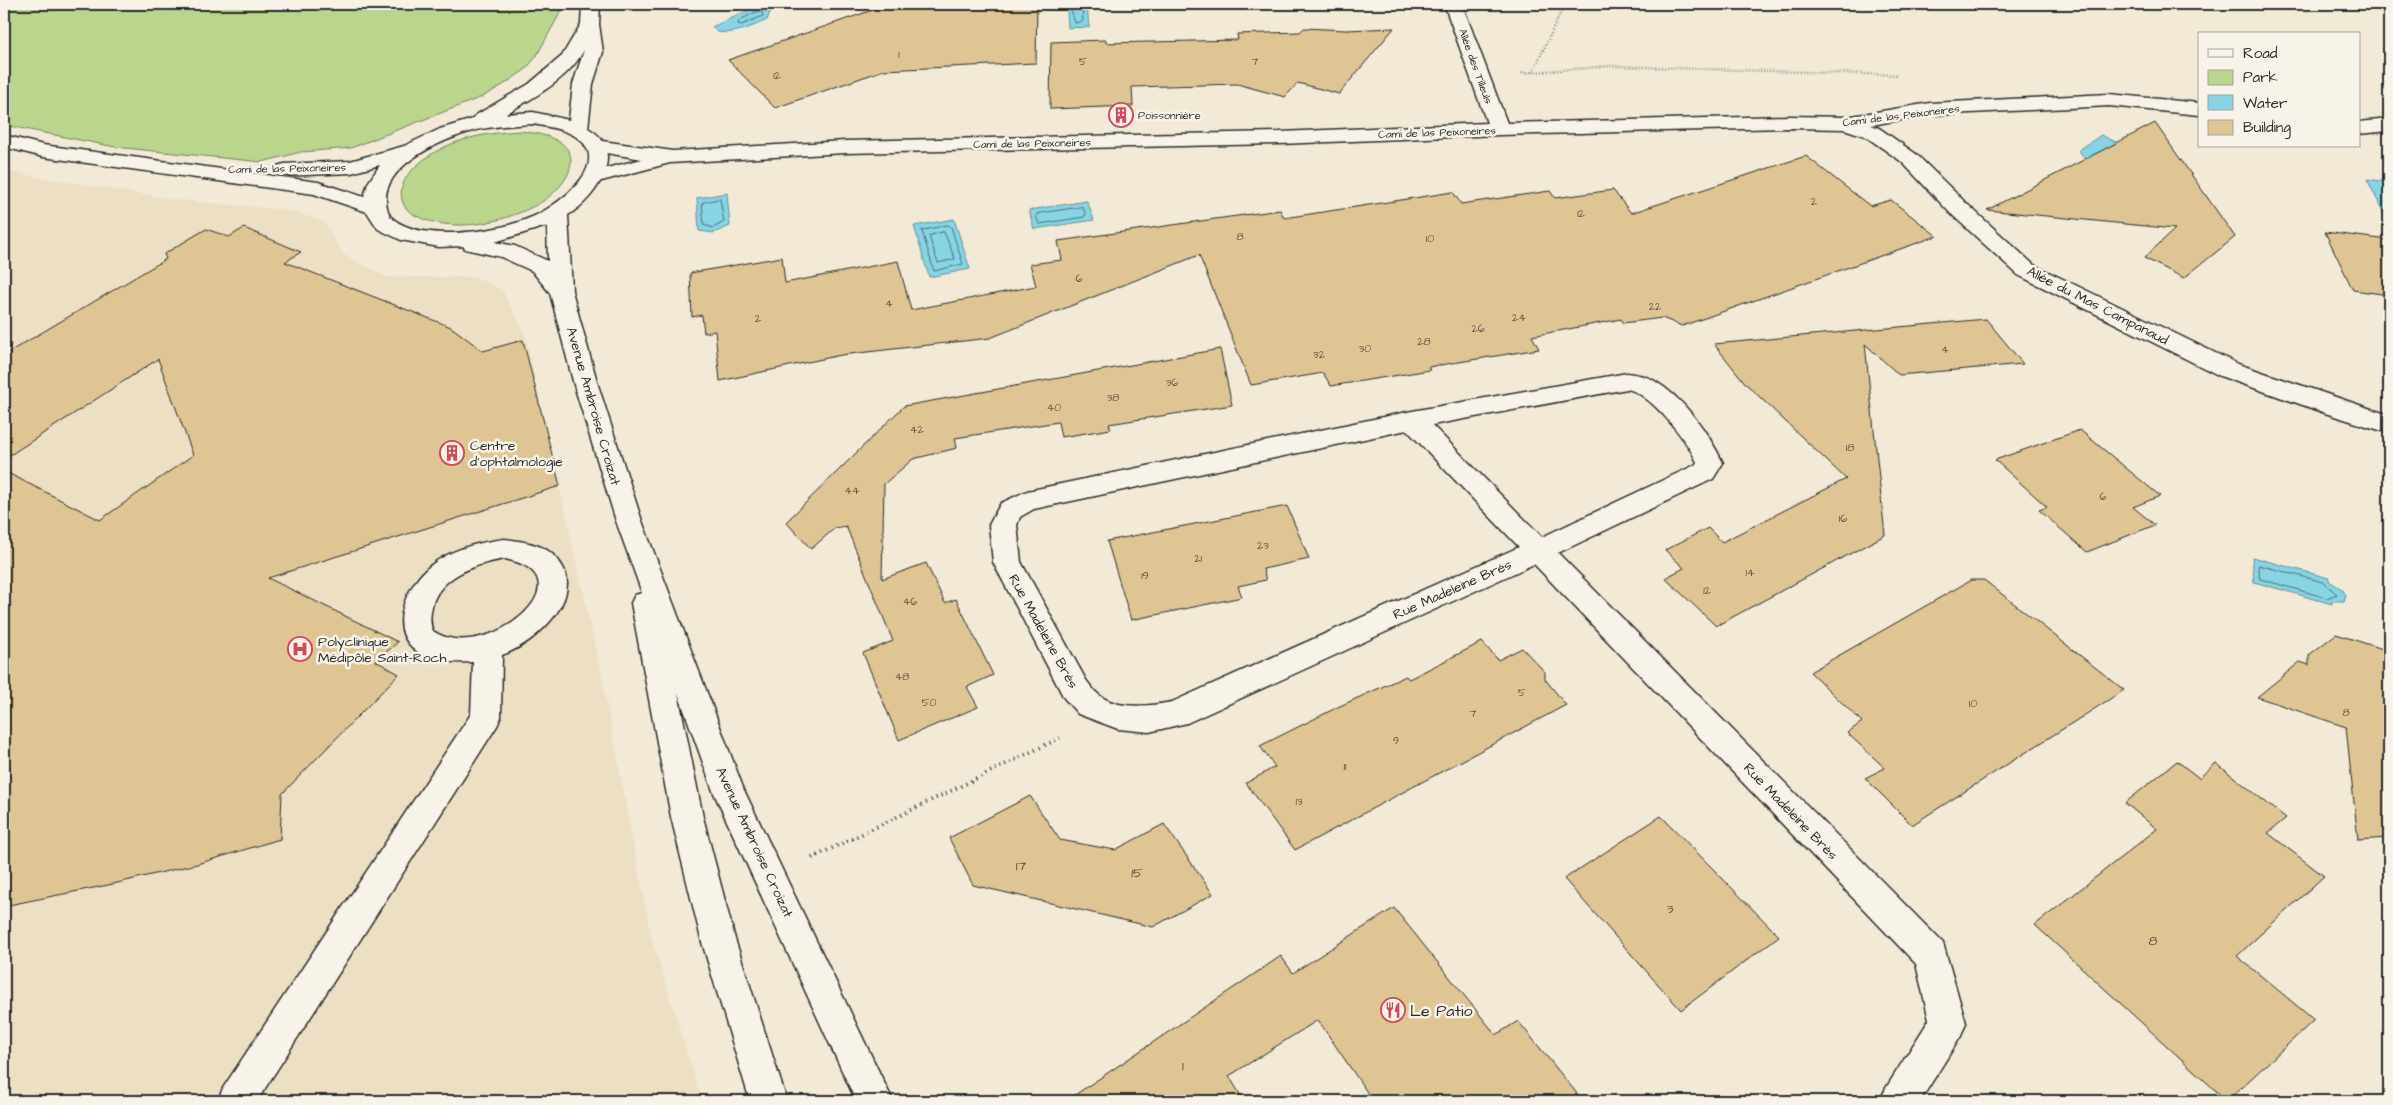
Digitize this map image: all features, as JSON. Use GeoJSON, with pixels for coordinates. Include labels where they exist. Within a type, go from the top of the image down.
{"type":"FeatureCollection","features":[{"type":"Feature","properties":{"kind":"street"},"geometry":{"type":"LineString","coordinates":[[578,130],[583,84],[594,52],[590,24],[591,4]]}},
{"type":"Feature","properties":{"kind":"street","name":"Allée des Tilleuls"},"geometry":{"type":"LineString","coordinates":[[1453,4],[1499,129]]}},
{"type":"Feature","properties":{"kind":"street"},"geometry":{"type":"LineString","coordinates":[[476,124],[536,88],[570,60],[590,24]]}},
{"type":"Feature","properties":{"kind":"street","name":"Cami de las Peixoneires"},"geometry":{"type":"LineString","coordinates":[[594,177],[673,157],[846,147],[1280,138],[1499,129],[1846,122],[1930,109],[2109,100],[2198,109]]}},
{"type":"Feature","properties":{"kind":"street"},"geometry":{"type":"LineString","coordinates":[[533,118],[558,122],[578,130],[595,146],[598,161],[594,177],[580,195],[557,212],[520,229],[495,236],[460,241],[429,240],[403,234],[384,222],[375,208],[376,189],[388,169],[410,151],[441,135],[476,124],[505,119],[533,118]]}},
{"type":"Feature","properties":{"kind":"street","name":"Allée du Mas Campanaud"},"geometry":{"type":"LineString","coordinates":[[1846,122],[1872,132],[1909,158],[1958,208],[2026,270],[2230,370],[2336,408],[2389,424]]}},
{"type":"Feature","properties":{"kind":"street"},"geometry":{"type":"LineString","coordinates":[[2360,128],[2389,125]]}},
{"type":"Feature","properties":{"kind":"street","name":"Cami de las Peixoneires"},"geometry":{"type":"LineString","coordinates":[[4,141],[43,151],[318,188],[375,208]]}},
{"type":"Feature","properties":{"kind":"street","name":"Cami de las Peixoneires"},"geometry":{"type":"LineString","coordinates":[[595,146],[673,157]]}},
{"type":"Feature","properties":{"kind":"street","name":"Cami de las Peixoneires"},"geometry":{"type":"LineString","coordinates":[[161,168],[280,170],[351,167],[410,151]]}},
{"type":"Feature","properties":{"kind":"street","name":"Avenue Ambroise Croizat"},"geometry":{"type":"LineString","coordinates":[[557,212],[561,291],[586,385],[629,521],[729,791],[875,1101]]}},
{"type":"Feature","properties":{"kind":"street","name":"Avenue Ambroise Croizat"},"geometry":{"type":"LineString","coordinates":[[460,241],[507,251],[540,266],[561,291]]}},
{"type":"Feature","properties":{"kind":"street","name":"Rue Madeleine Brès"},"geometry":{"type":"LineString","coordinates":[[1627,380],[1643,384],[1656,394],[1705,450],[1710,463],[1704,472],[1538,550],[1176,714],[1149,719],[1118,716],[1089,705],[1075,689],[1007,562],[1003,525],[1010,510],[1027,501],[1412,420],[1627,380]]}},
{"type":"Feature","properties":{"kind":"street","name":"Rue Madeleine Brès"},"geometry":{"type":"LineString","coordinates":[[1412,420],[1931,955],[1948,1022],[1899,1101]]}},
{"type":"Feature","properties":{"kind":"street","name":"Avenue Ambroise Croizat"},"geometry":{"type":"LineString","coordinates":[[629,521],[687,817],[718,939],[768,1101]]}},
{"type":"Feature","properties":{"kind":"street"},"geometry":{"type":"LineString","coordinates":[[505,548],[526,550],[542,559],[552,571],[553,588],[547,606],[533,623],[512,638],[488,648],[463,652],[441,649],[424,640],[415,626],[415,609],[428,586],[438,575],[458,561],[481,552],[505,548]]}},
{"type":"Feature","properties":{"kind":"street"},"geometry":{"type":"LineString","coordinates":[[236,1101],[486,717],[488,648]]}},
{"type":"Feature","properties":{"kind":"path"},"geometry":{"type":"LineString","coordinates":[[1559,4],[1561,12]]}},
{"type":"Feature","properties":{"kind":"path"},"geometry":{"type":"LineString","coordinates":[[1533,72],[1561,12],[1573,4]]}},
{"type":"Feature","properties":{"kind":"path"},"geometry":{"type":"LineString","coordinates":[[1480,78],[1612,66],[1901,75]]}},
{"type":"Feature","properties":{"kind":"path"},"geometry":{"type":"LineString","coordinates":[[771,878],[1110,713]]}},
{"type":"Feature","properties":{"kind":"shaded area","name":"Polyclinique Médipôle Saint-Roch"},"geometry":{"type":"Polygon","coordinates":[[[4,171],[170,199],[287,210],[324,222],[344,255],[387,277],[475,277],[502,290],[525,335],[599,662],[651,937],[702,1101],[4,1101],[4,171]]]}},
{"type":"Feature","properties":{"kind":"green space"},"geometry":{"type":"Polygon","coordinates":[[[4,4],[565,4],[536,57],[525,70],[482,97],[351,148],[301,152],[262,162],[115,147],[4,125],[4,4]]]}},
{"type":"Feature","properties":{"kind":"green space"},"geometry":{"type":"Polygon","coordinates":[[[521,131],[556,140],[568,151],[571,159],[567,176],[562,184],[540,203],[514,215],[469,225],[454,225],[426,220],[413,214],[405,206],[401,193],[405,180],[424,159],[463,140],[477,136],[521,131]]]}},
{"type":"Feature","properties":{"kind":"water"},"geometry":{"type":"Polygon","coordinates":[[[1048,4],[1087,4],[1089,27],[1068,28],[1067,10],[1048,10],[1048,4]]]}},
{"type":"Feature","properties":{"kind":"water"},"geometry":{"type":"Polygon","coordinates":[[[755,7],[771,10],[767,20],[749,28],[723,33],[717,32],[712,27],[755,7]]]}},
{"type":"Feature","properties":{"kind":"water"},"geometry":{"type":"Polygon","coordinates":[[[2101,135],[2135,151],[2092,172],[2079,150],[2101,135]]]}},
{"type":"Feature","properties":{"kind":"water"},"geometry":{"type":"Polygon","coordinates":[[[2367,179],[2389,182],[2389,217],[2385,216],[2367,179]]]}},
{"type":"Feature","properties":{"kind":"water"},"geometry":{"type":"Polygon","coordinates":[[[727,193],[730,226],[714,233],[699,231],[697,198],[727,193]]]}},
{"type":"Feature","properties":{"kind":"water"},"geometry":{"type":"Polygon","coordinates":[[[1087,201],[1094,220],[1034,229],[1029,210],[1087,201]]]}},
{"type":"Feature","properties":{"kind":"water"},"geometry":{"type":"Polygon","coordinates":[[[954,219],[970,269],[929,277],[914,226],[954,219]]]}},
{"type":"Feature","properties":{"kind":"water"},"geometry":{"type":"Polygon","coordinates":[[[2252,557],[2329,578],[2329,581],[2342,589],[2346,595],[2344,601],[2332,601],[2332,604],[2254,582],[2252,557]]]}},
{"type":"Feature","properties":{"kind":"building"},"geometry":{"type":"Polygon","coordinates":[[[890,4],[1037,4],[1036,63],[884,70],[775,108],[728,60],[890,4]]]}},
{"type":"Feature","properties":{"kind":"building"},"geometry":{"type":"Polygon","coordinates":[[[1304,28],[1346,30],[1394,28],[1339,94],[1298,83],[1285,97],[1237,84],[1132,87],[1133,106],[1050,109],[1051,42],[1106,40],[1106,43],[1238,40],[1237,34],[1300,32],[1304,28]]]}},
{"type":"Feature","properties":{"kind":"building"},"geometry":{"type":"Polygon","coordinates":[[[2155,123],[2235,237],[2184,278],[2144,258],[2175,229],[1987,210],[2155,123]]]}},
{"type":"Feature","properties":{"kind":"building"},"geometry":{"type":"Polygon","coordinates":[[[1806,156],[1870,206],[1891,200],[1937,236],[1682,326],[1662,318],[1623,323],[1621,319],[1532,336],[1539,349],[1428,367],[1430,370],[1331,386],[1323,373],[1251,385],[1199,255],[990,338],[841,355],[720,381],[715,331],[704,333],[702,315],[692,317],[690,273],[782,257],[785,283],[898,261],[911,310],[1036,286],[1030,264],[1062,260],[1058,241],[1280,210],[1284,218],[1453,192],[1461,204],[1550,191],[1555,198],[1613,190],[1631,213],[1806,156]]]}},
{"type":"Feature","properties":{"kind":"building"},"geometry":{"type":"Polygon","coordinates":[[[244,228],[301,252],[285,262],[451,327],[483,351],[523,340],[560,486],[268,578],[398,642],[376,661],[399,674],[282,794],[280,839],[197,864],[113,884],[4,906],[4,471],[100,520],[193,455],[158,359],[4,459],[4,355],[166,259],[164,254],[206,229],[229,237],[244,228]]]}},
{"type":"Feature","properties":{"kind":"building"},"geometry":{"type":"Polygon","coordinates":[[[2325,232],[2389,240],[2389,295],[2353,290],[2325,232]]]}},
{"type":"Feature","properties":{"kind":"building"},"geometry":{"type":"Polygon","coordinates":[[[1986,319],[2023,364],[1899,375],[1865,344],[1885,535],[1716,626],[1665,578],[1684,568],[1665,550],[1708,528],[1722,542],[1846,479],[1746,384],[1714,344],[1986,319]]]}},
{"type":"Feature","properties":{"kind":"building"},"geometry":{"type":"Polygon","coordinates":[[[1220,349],[1232,405],[1109,424],[1111,429],[1061,437],[1058,422],[955,438],[957,448],[913,459],[884,484],[882,579],[926,563],[945,603],[956,599],[993,675],[967,687],[978,707],[899,740],[863,653],[893,641],[846,526],[835,528],[811,549],[786,522],[904,406],[1220,349]]]}},
{"type":"Feature","properties":{"kind":"building"},"geometry":{"type":"Polygon","coordinates":[[[2080,430],[2160,496],[2133,507],[2155,525],[2087,552],[2039,510],[2047,507],[1995,460],[2080,430]]]}},
{"type":"Feature","properties":{"kind":"building"},"geometry":{"type":"Polygon","coordinates":[[[1287,506],[1309,559],[1263,569],[1266,580],[1238,586],[1242,597],[1131,620],[1107,541],[1287,506]]]}},
{"type":"Feature","properties":{"kind":"building"},"geometry":{"type":"Polygon","coordinates":[[[1971,580],[1984,580],[2124,690],[1912,825],[1865,778],[1885,768],[1847,733],[1862,722],[1810,672],[1971,580]]]}},
{"type":"Feature","properties":{"kind":"building"},"geometry":{"type":"Polygon","coordinates":[[[2336,634],[2389,651],[2389,838],[2358,840],[2346,727],[2257,697],[2300,662],[2309,665],[2309,655],[2336,634]]]}},
{"type":"Feature","properties":{"kind":"building"},"geometry":{"type":"Polygon","coordinates":[[[1482,642],[1498,660],[1522,648],[1545,672],[1545,679],[1566,705],[1295,850],[1246,783],[1275,767],[1260,746],[1406,676],[1409,679],[1482,642]]]}},
{"type":"Feature","properties":{"kind":"building"},"geometry":{"type":"Polygon","coordinates":[[[2177,761],[2199,778],[2216,763],[2286,818],[2268,833],[2324,876],[2237,956],[2314,1020],[2227,1101],[2035,925],[2157,829],[2125,803],[2177,761]]]}},
{"type":"Feature","properties":{"kind":"building"},"geometry":{"type":"Polygon","coordinates":[[[1030,796],[1060,840],[1115,850],[1164,824],[1213,894],[1153,927],[973,885],[949,838],[1030,796]]]}},
{"type":"Feature","properties":{"kind":"building"},"geometry":{"type":"Polygon","coordinates":[[[1661,816],[1779,936],[1681,1010],[1564,879],[1661,816]]]}},
{"type":"Feature","properties":{"kind":"building","name":"Le Patio"},"geometry":{"type":"Polygon","coordinates":[[[1394,908],[1496,1035],[1518,1021],[1583,1101],[1373,1101],[1318,1020],[1229,1076],[1244,1101],[1066,1101],[1281,956],[1293,973],[1394,908]]]}},
{"type":"Feature","properties":{"kind":"place","name":"Poissonnière"},"geometry":{"type":"Point","coordinates":[1121,115]}},
{"type":"Feature","properties":{"kind":"place","name":"Centre d'ophtalmologie"},"geometry":{"type":"Point","coordinates":[452,453]}},
{"type":"Feature","properties":{"kind":"place","name":"Polyclinique Médipôle Saint-Roch"},"geometry":{"type":"Point","coordinates":[300,649]}},
{"type":"Feature","properties":{"kind":"place","name":"Le Patio"},"geometry":{"type":"Point","coordinates":[1393,1010]}}]}
